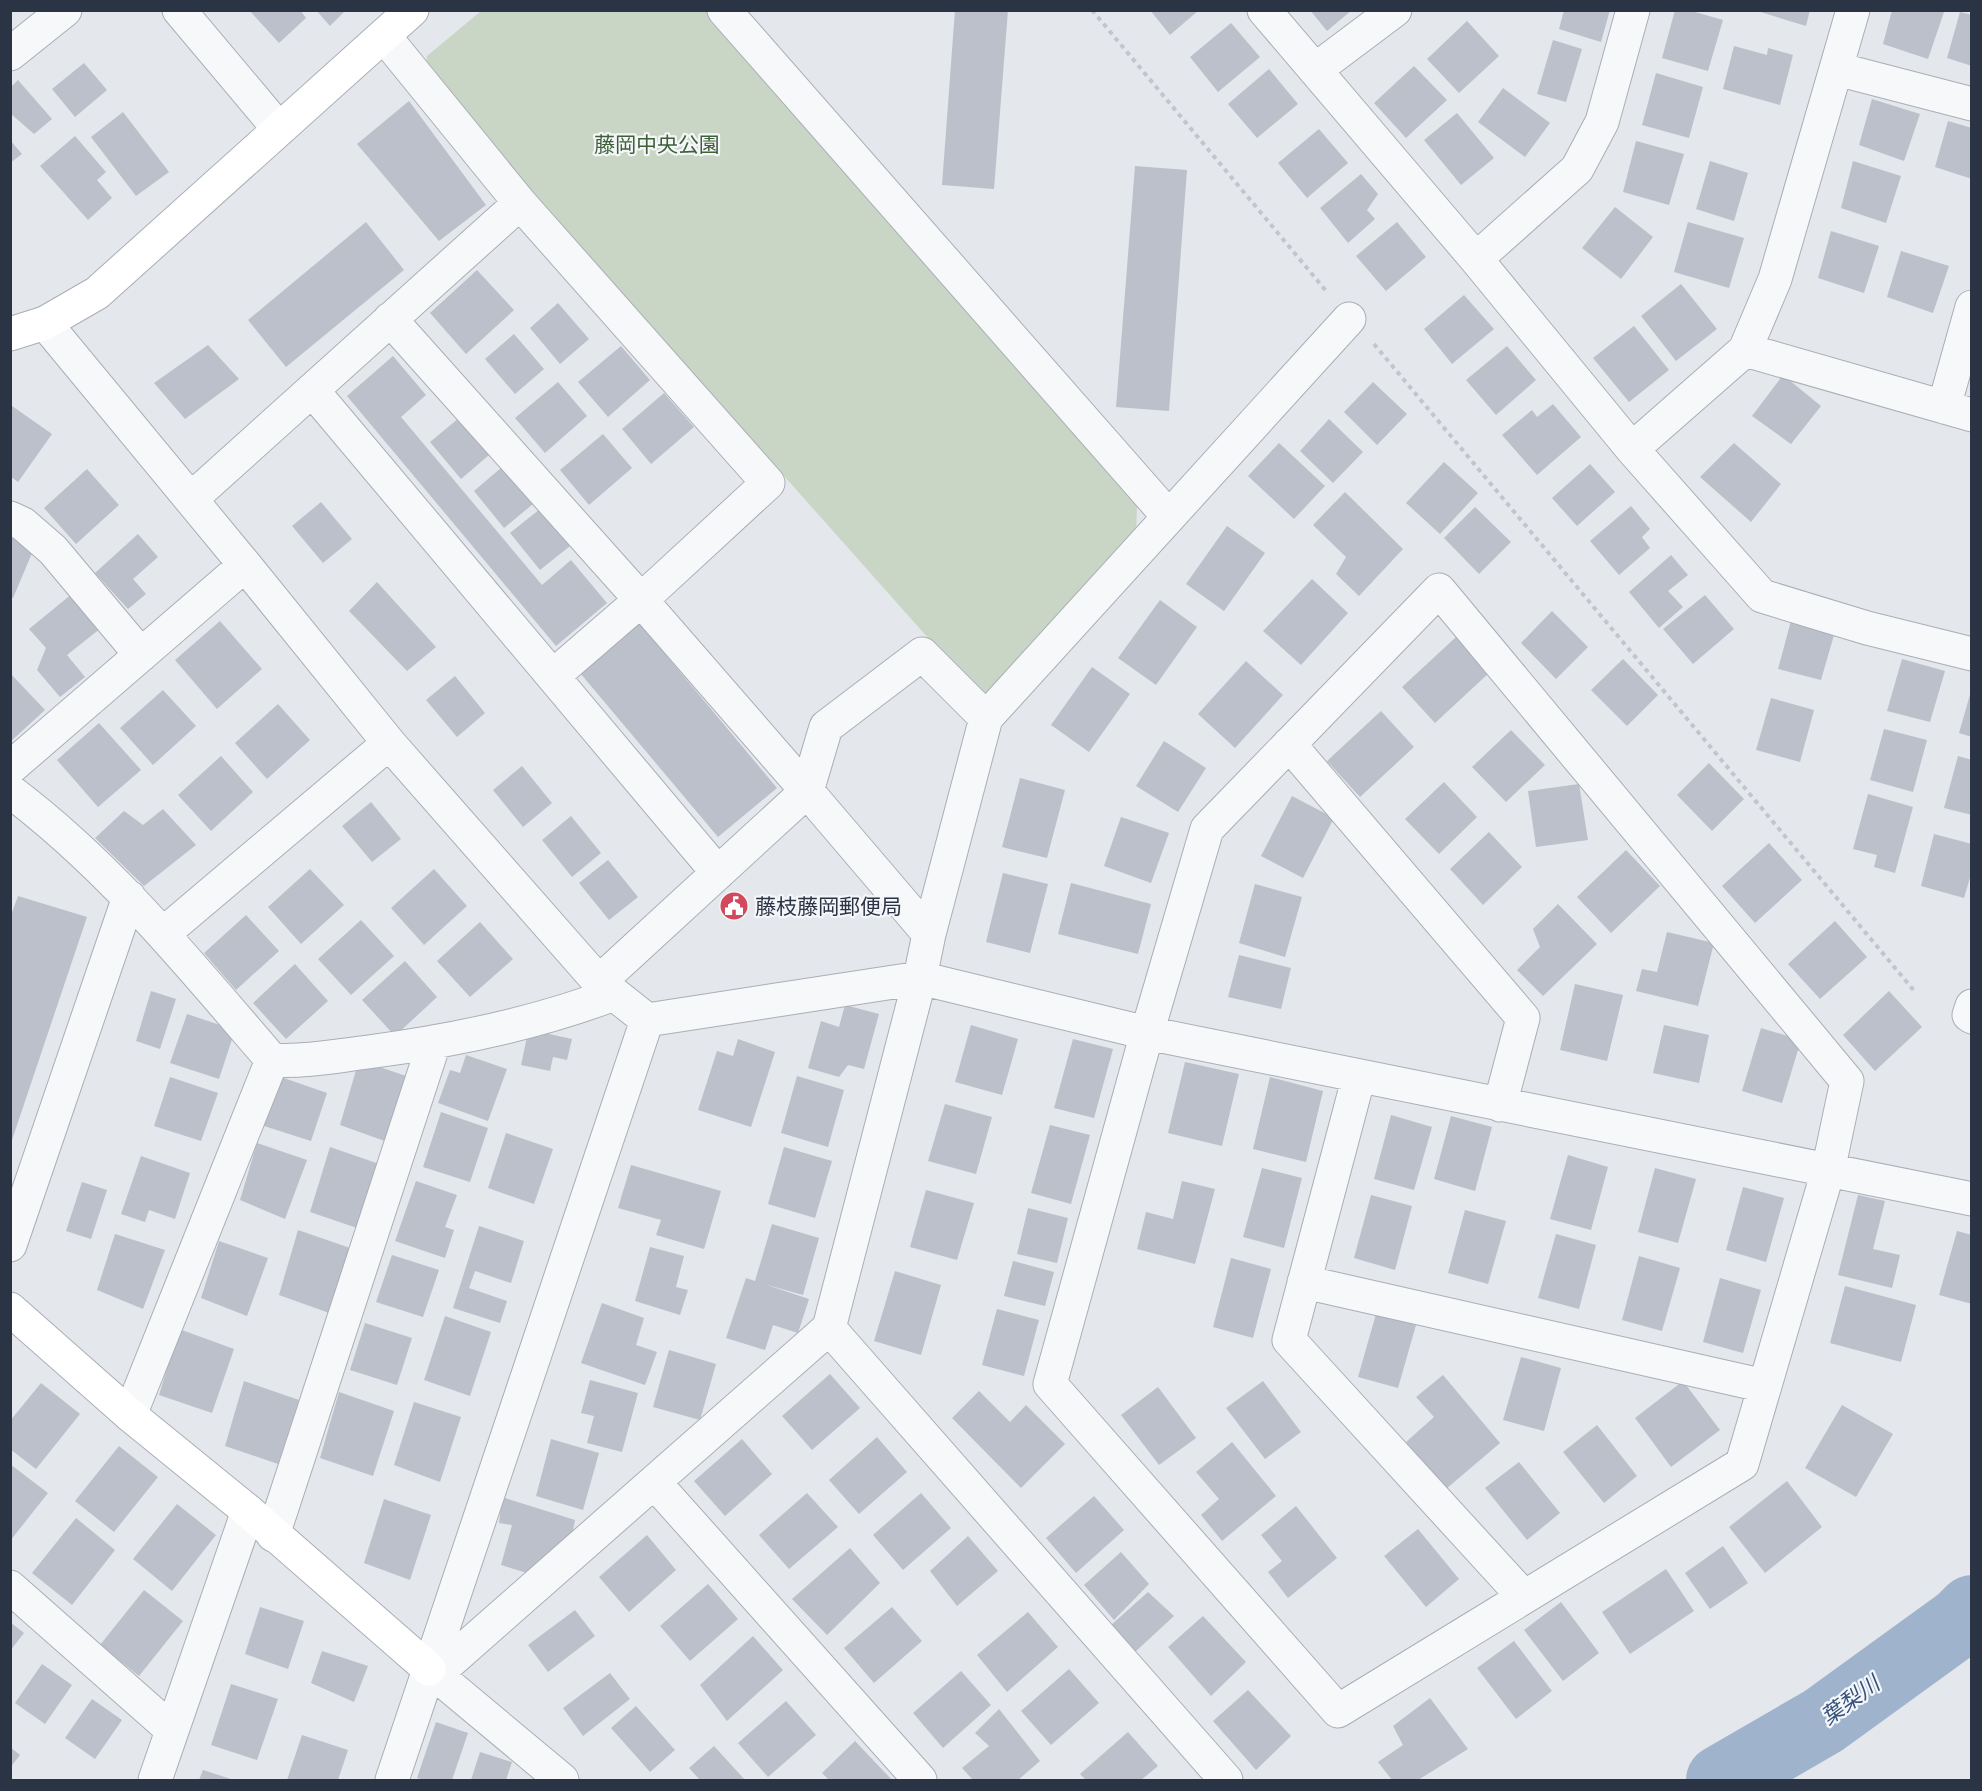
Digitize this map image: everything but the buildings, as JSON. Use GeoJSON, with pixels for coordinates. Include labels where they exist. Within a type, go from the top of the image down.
{"type":"FeatureCollection","features":[{"type":"Feature","properties":{"kind":"street"},"geometry":{"type":"LineString","coordinates":[[10,54],[64,10]]}},
{"type":"Feature","properties":{"kind":"street"},"geometry":{"type":"LineString","coordinates":[[179,10],[279,129]]}},
{"type":"Feature","properties":{"kind":"street"},"geometry":{"type":"LineString","coordinates":[[10,334],[45,323],[98,293],[412,10]]}},
{"type":"Feature","properties":{"kind":"street"},"geometry":{"type":"LineString","coordinates":[[724,10],[1169,517]]}},
{"type":"Feature","properties":{"kind":"street"},"geometry":{"type":"LineString","coordinates":[[1264,10],[1476,259],[1632,449],[1762,596],[1867,628],[1971,654]]}},
{"type":"Feature","properties":{"kind":"street"},"geometry":{"type":"LineString","coordinates":[[1315,70],[1395,10]]}},
{"type":"Feature","properties":{"kind":"street"},"geometry":{"type":"LineString","coordinates":[[1476,259],[1577,169],[1602,122],[1633,10]]}},
{"type":"Feature","properties":{"kind":"street"},"geometry":{"type":"LineString","coordinates":[[1632,449],[1745,350],[1775,279],[1853,10]]}},
{"type":"Feature","properties":{"kind":"street"},"geometry":{"type":"LineString","coordinates":[[384,36],[520,203],[768,483],[641,600],[553,676]]}},
{"type":"Feature","properties":{"kind":"street"},"geometry":{"type":"LineString","coordinates":[[1837,69],[1971,104]]}},
{"type":"Feature","properties":{"kind":"street"},"geometry":{"type":"LineString","coordinates":[[191,499],[520,203]]}},
{"type":"Feature","properties":{"kind":"street"},"geometry":{"type":"LineString","coordinates":[[1745,350],[1958,411],[1971,308]]}},
{"type":"Feature","properties":{"kind":"street"},"geometry":{"type":"LineString","coordinates":[[390,319],[641,600],[929,934]]}},
{"type":"Feature","properties":{"kind":"street"},"geometry":{"type":"LineString","coordinates":[[433,1671],[654,1482],[829,1328],[986,718],[1349,319]]}},
{"type":"Feature","properties":{"kind":"street"},"geometry":{"type":"LineString","coordinates":[[45,323],[245,565],[388,743],[606,988],[647,1020],[920,978],[1147,1033],[1971,1199]]}},
{"type":"Feature","properties":{"kind":"street"},"geometry":{"type":"LineString","coordinates":[[312,390],[718,873]]}},
{"type":"Feature","properties":{"kind":"street"},"geometry":{"type":"LineString","coordinates":[[10,518],[23,524],[53,550],[141,654]]}},
{"type":"Feature","properties":{"kind":"street"},"geometry":{"type":"LineString","coordinates":[[10,768],[245,565]]}},
{"type":"Feature","properties":{"kind":"street"},"geometry":{"type":"LineString","coordinates":[[1439,590],[1847,1081],[1828,1172],[1742,1464],[1338,1711],[1050,1384],[1147,1033],[1207,829],[1289,744],[1439,590]]}},
{"type":"Feature","properties":{"kind":"street"},"geometry":{"type":"LineString","coordinates":[[10,790],[44,816],[129,897],[164,934],[272,1060],[296,1061],[434,1043],[566,1012],[606,988],[718,873],[807,791],[826,727],[922,654],[986,718]]}},
{"type":"Feature","properties":{"kind":"street"},"geometry":{"type":"LineString","coordinates":[[164,934],[388,743]]}},
{"type":"Feature","properties":{"kind":"street"},"geometry":{"type":"LineString","coordinates":[[1289,744],[1523,1018],[1500,1105]]}},
{"type":"Feature","properties":{"kind":"street"},"geometry":{"type":"LineString","coordinates":[[10,1245],[129,897]]}},
{"type":"Feature","properties":{"kind":"street"},"geometry":{"type":"LineString","coordinates":[[1971,1006],[1969,1015],[1971,1017]]}},
{"type":"Feature","properties":{"kind":"street"},"geometry":{"type":"LineString","coordinates":[[392,1780],[433,1671],[647,1020]]}},
{"type":"Feature","properties":{"kind":"street"},"geometry":{"type":"LineString","coordinates":[[273,1535],[434,1043]]}},
{"type":"Feature","properties":{"kind":"street"},"geometry":{"type":"LineString","coordinates":[[130,1415],[272,1060]]}},
{"type":"Feature","properties":{"kind":"street"},"geometry":{"type":"LineString","coordinates":[[1359,1076],[1289,1340],[1524,1598]]}},
{"type":"Feature","properties":{"kind":"street"},"geometry":{"type":"LineString","coordinates":[[1304,1282],[1765,1386]]}},
{"type":"Feature","properties":{"kind":"street"},"geometry":{"type":"LineString","coordinates":[[10,1309],[130,1415],[248,1511],[273,1535],[561,1780]]}},
{"type":"Feature","properties":{"kind":"street"},"geometry":{"type":"LineString","coordinates":[[829,1328],[1226,1780]]}},
{"type":"Feature","properties":{"kind":"street"},"geometry":{"type":"LineString","coordinates":[[654,1482],[920,1780]]}},
{"type":"Feature","properties":{"kind":"street"},"geometry":{"type":"LineString","coordinates":[[155,1780],[248,1511]]}},
{"type":"Feature","properties":{"kind":"street"},"geometry":{"type":"LineString","coordinates":[[10,1587],[172,1730]]}},
{"type":"Feature","properties":{"kind":"path"},"geometry":{"type":"LineString","coordinates":[[1092,10],[1349,319],[1383,354],[1916,993]]}},
{"type":"Feature","properties":{"kind":"green space","name":"藤岡中央公園"},"geometry":{"type":"Polygon","coordinates":[[[481,11],[707,11],[1137,505],[1136,535],[999,690],[977,693],[425,72],[427,56],[481,11]]]}},
{"type":"Feature","properties":{"kind":"waterway","name":"葉梨川"},"geometry":{"type":"LineString","coordinates":[[1721,1780],[1823,1721],[1961,1621],[1972,1610]]}},
{"type":"Feature","properties":{"kind":"place","name":"藤枝藤岡郵便局"},"geometry":{"type":"Point","coordinates":[734,906]}}]}
